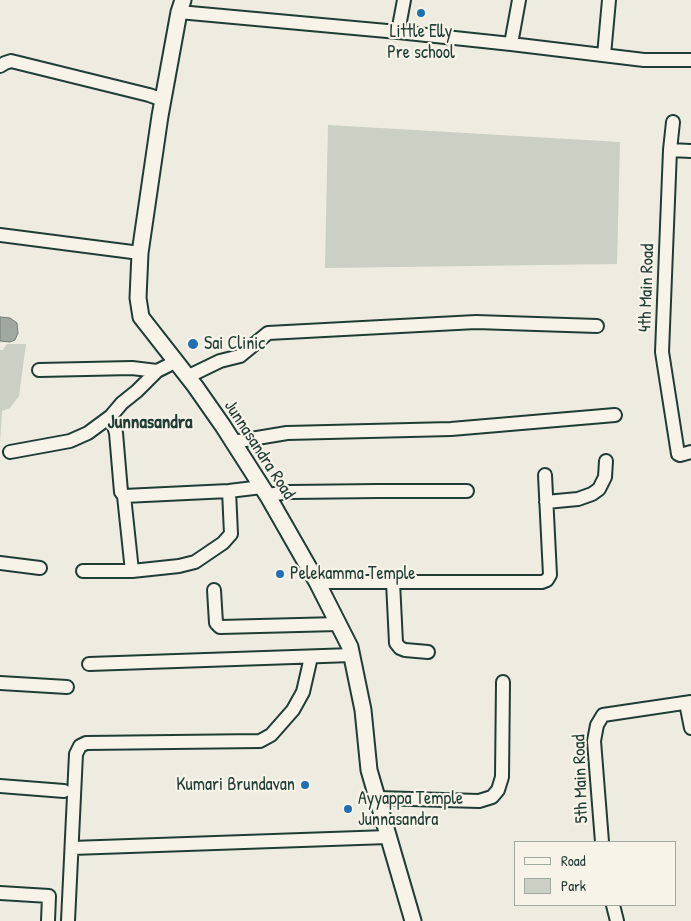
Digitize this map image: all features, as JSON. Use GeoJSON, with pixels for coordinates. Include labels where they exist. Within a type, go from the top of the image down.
{"type":"FeatureCollection","features":[{"type":"Feature","properties":{"kind":"street"},"geometry":{"type":"LineString","coordinates":[[398,32],[404,0]]}},
{"type":"Feature","properties":{"kind":"street"},"geometry":{"type":"LineString","coordinates":[[511,44],[519,0]]}},
{"type":"Feature","properties":{"kind":"street"},"geometry":{"type":"LineString","coordinates":[[604,56],[609,0]]}},
{"type":"Feature","properties":{"kind":"street"},"geometry":{"type":"LineString","coordinates":[[181,6],[604,56],[644,60],[691,60]]}},
{"type":"Feature","properties":{"kind":"street","name":"Junnasandra Road"},"geometry":{"type":"LineString","coordinates":[[181,6],[154,151],[140,252],[138,298],[141,317],[233,442],[317,582],[350,647],[363,710],[370,770],[413,921]]}},
{"type":"Feature","properties":{"kind":"street"},"geometry":{"type":"LineString","coordinates":[[0,66],[5,62],[11,61],[163,100]]}},
{"type":"Feature","properties":{"kind":"street","name":"4th Main Road"},"geometry":{"type":"LineString","coordinates":[[673,122],[670,150],[662,352],[685,454]]}},
{"type":"Feature","properties":{"kind":"street"},"geometry":{"type":"LineString","coordinates":[[670,150],[691,151]]}},
{"type":"Feature","properties":{"kind":"street"},"geometry":{"type":"LineString","coordinates":[[0,235],[140,252]]}},
{"type":"Feature","properties":{"kind":"street"},"geometry":{"type":"LineString","coordinates":[[187,377],[220,361],[240,356],[268,333],[476,322],[597,326]]}},
{"type":"Feature","properties":{"kind":"street"},"geometry":{"type":"LineString","coordinates":[[10,452],[70,441],[88,433],[111,416],[122,402],[137,391],[157,371],[175,362]]}},
{"type":"Feature","properties":{"kind":"street"},"geometry":{"type":"LineString","coordinates":[[40,370],[132,368],[157,371]]}},
{"type":"Feature","properties":{"kind":"street"},"geometry":{"type":"LineString","coordinates":[[233,442],[287,433],[451,429],[615,415]]}},
{"type":"Feature","properties":{"kind":"street"},"geometry":{"type":"LineString","coordinates":[[111,416],[116,432],[121,492],[124,496],[132,571]]}},
{"type":"Feature","properties":{"kind":"street"},"geometry":{"type":"LineString","coordinates":[[546,502],[578,499],[592,494],[599,489],[605,477],[606,461]]}},
{"type":"Feature","properties":{"kind":"street"},"geometry":{"type":"LineString","coordinates":[[317,582],[542,582],[547,580],[550,575],[545,475]]}},
{"type":"Feature","properties":{"kind":"street"},"geometry":{"type":"LineString","coordinates":[[124,496],[229,491],[467,491]]}},
{"type":"Feature","properties":{"kind":"street"},"geometry":{"type":"LineString","coordinates":[[83,571],[132,571],[180,566],[195,562],[232,534],[229,491]]}},
{"type":"Feature","properties":{"kind":"street"},"geometry":{"type":"LineString","coordinates":[[0,563],[40,568]]}},
{"type":"Feature","properties":{"kind":"street"},"geometry":{"type":"LineString","coordinates":[[393,582],[396,643],[405,650],[428,652]]}},
{"type":"Feature","properties":{"kind":"street"},"geometry":{"type":"LineString","coordinates":[[214,590],[216,623],[220,627],[338,624]]}},
{"type":"Feature","properties":{"kind":"street"},"geometry":{"type":"LineString","coordinates":[[89,664],[352,655]]}},
{"type":"Feature","properties":{"kind":"street"},"geometry":{"type":"LineString","coordinates":[[68,921],[76,754],[80,746],[86,743],[260,741],[271,735],[293,710],[303,692],[310,656]]}},
{"type":"Feature","properties":{"kind":"street"},"geometry":{"type":"LineString","coordinates":[[377,798],[479,801],[492,797],[498,790],[502,777],[503,682]]}},
{"type":"Feature","properties":{"kind":"street"},"geometry":{"type":"LineString","coordinates":[[0,683],[67,687]]}},
{"type":"Feature","properties":{"kind":"street"},"geometry":{"type":"LineString","coordinates":[[688,703],[691,728]]}},
{"type":"Feature","properties":{"kind":"street","name":"5th Main Road"},"geometry":{"type":"LineString","coordinates":[[602,841],[594,741],[597,725],[603,715],[688,703]]}},
{"type":"Feature","properties":{"kind":"street"},"geometry":{"type":"LineString","coordinates":[[0,786],[64,791]]}},
{"type":"Feature","properties":{"kind":"street"},"geometry":{"type":"LineString","coordinates":[[72,848],[388,837]]}},
{"type":"Feature","properties":{"kind":"street"},"geometry":{"type":"LineString","coordinates":[[0,894],[49,896],[48,921]]}},
{"type":"Feature","properties":{"kind":"street"},"geometry":{"type":"LineString","coordinates":[[613,906],[617,921]]}},
{"type":"Feature","properties":{"kind":"green space"},"geometry":{"type":"Polygon","coordinates":[[[328,125],[620,142],[617,264],[325,268],[328,125]]]}},
{"type":"Feature","properties":{"kind":"green space"},"geometry":{"type":"Polygon","coordinates":[[[7,344],[26,344],[19,396],[10,408],[2,411],[0,444],[0,350],[3,350],[7,344]]]}},
{"type":"Feature","properties":{"kind":"shaded area"},"geometry":{"type":"Polygon","coordinates":[[[0,317],[10,318],[17,323],[18,333],[15,340],[10,342],[0,341],[0,317]]]}},
{"type":"Feature","properties":{"kind":"place","name":"Little Elly Pre school"},"geometry":{"type":"Point","coordinates":[421,13]}},
{"type":"Feature","properties":{"kind":"place","name":"Sai Clinic"},"geometry":{"type":"Point","coordinates":[193,344]}},
{"type":"Feature","properties":{"kind":"place","name":"Pelekamma Temple"},"geometry":{"type":"Point","coordinates":[280,574]}},
{"type":"Feature","properties":{"kind":"place","name":"Kumari Brundavan"},"geometry":{"type":"Point","coordinates":[305,785]}},
{"type":"Feature","properties":{"kind":"place","name":"Ayyappa Temple Junnasandra"},"geometry":{"type":"Point","coordinates":[348,809]}},
{"type":"Feature","properties":{"kind":"district","name":"Junnasandra"},"geometry":{"type":"Point","coordinates":[150,423]}}]}
